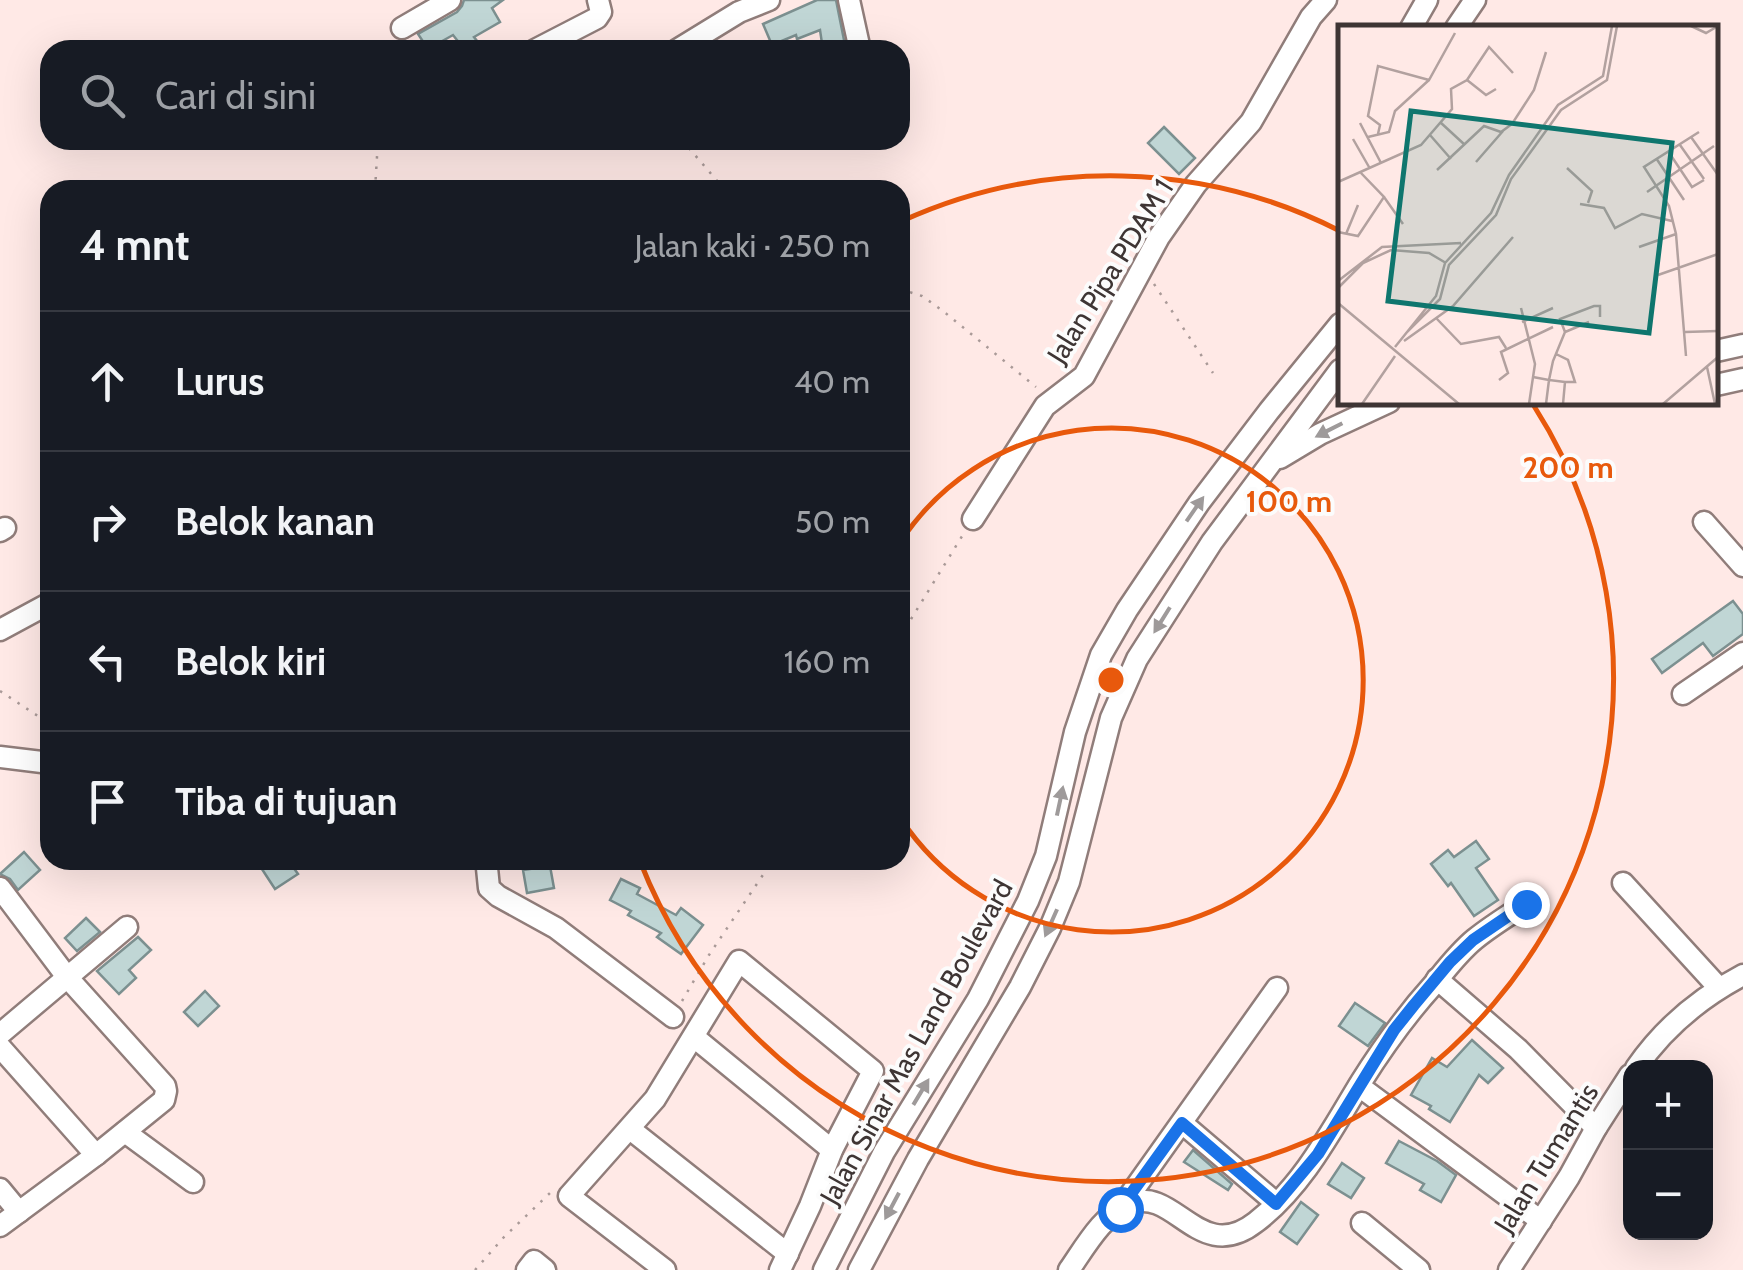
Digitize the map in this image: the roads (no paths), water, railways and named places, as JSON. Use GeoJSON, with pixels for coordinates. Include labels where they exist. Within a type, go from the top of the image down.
{"type":"FeatureCollection","features":[{"type":"Feature","properties":{"kind":"street"},"geometry":{"type":"LineString","coordinates":[[402,28],[450,0]]}},
{"type":"Feature","properties":{"kind":"street"},"geometry":{"type":"LineString","coordinates":[[555,40],[597,18],[598,0]]}},
{"type":"Feature","properties":{"kind":"street"},"geometry":{"type":"LineString","coordinates":[[693,40],[739,12],[768,0]]}},
{"type":"Feature","properties":{"kind":"street"},"geometry":{"type":"LineString","coordinates":[[849,0],[858,40]]}},
{"type":"Feature","properties":{"kind":"street","name":"Jalan Pipa PDAM 1"},"geometry":{"type":"LineString","coordinates":[[973,519],[1045,406],[1084,376],[1158,237],[1196,184],[1251,122],[1311,17],[1326,0]]}},
{"type":"Feature","properties":{"kind":"street"},"geometry":{"type":"LineString","coordinates":[[1413,25],[1427,0]]}},
{"type":"Feature","properties":{"kind":"street"},"geometry":{"type":"LineString","coordinates":[[1458,25],[1475,0]]}},
{"type":"Feature","properties":{"kind":"street","name":"Jalan Sinar Mas Land Boulevard"},"geometry":{"type":"LineString","coordinates":[[824,1270],[884,1152],[978,1000],[1028,901],[1046,856],[1075,732],[1101,655],[1178,534],[1338,326]]}},
{"type":"Feature","properties":{"kind":"street"},"geometry":{"type":"LineString","coordinates":[[1718,351],[1743,345]]}},
{"type":"Feature","properties":{"kind":"street","name":"Jalan Sinar Mas Land Boulevard"},"geometry":{"type":"LineString","coordinates":[[859,1270],[918,1158],[1020,988],[1050,928],[1069,882],[1111,718],[1137,659],[1212,542],[1338,372]]}},
{"type":"Feature","properties":{"kind":"street"},"geometry":{"type":"LineString","coordinates":[[1718,385],[1743,379]]}},
{"type":"Feature","properties":{"kind":"street"},"geometry":{"type":"LineString","coordinates":[[1236,454],[1338,390]]}},
{"type":"Feature","properties":{"kind":"street","name":"Jalan Sinar Mas Land Boulevard"},"geometry":{"type":"LineString","coordinates":[[1272,463],[1320,434],[1383,405]]}},
{"type":"Feature","properties":{"kind":"street"},"geometry":{"type":"LineString","coordinates":[[1704,522],[1743,566]]}},
{"type":"Feature","properties":{"kind":"street"},"geometry":{"type":"LineString","coordinates":[[0,630],[40,608]]}},
{"type":"Feature","properties":{"kind":"street"},"geometry":{"type":"LineString","coordinates":[[1683,694],[1743,653]]}},
{"type":"Feature","properties":{"kind":"street"},"geometry":{"type":"LineString","coordinates":[[0,758],[40,761]]}},
{"type":"Feature","properties":{"kind":"street"},"geometry":{"type":"LineString","coordinates":[[486,870],[489,888],[498,896],[556,928],[673,1017]]}},
{"type":"Feature","properties":{"kind":"street"},"geometry":{"type":"LineString","coordinates":[[1623,884],[1719,988]]}},
{"type":"Feature","properties":{"kind":"street"},"geometry":{"type":"LineString","coordinates":[[0,888],[67,977],[166,1091],[164,1100],[126,1132],[0,1226]]}},
{"type":"Feature","properties":{"kind":"street"},"geometry":{"type":"LineString","coordinates":[[1069,1270],[1105,1221],[1134,1202],[1150,1202],[1165,1208],[1204,1233],[1221,1236],[1252,1226],[1318,1154],[1394,1030],[1473,940],[1526,904]]}},
{"type":"Feature","properties":{"kind":"street"},"geometry":{"type":"LineString","coordinates":[[0,1034],[128,927]]}},
{"type":"Feature","properties":{"kind":"street"},"geometry":{"type":"LineString","coordinates":[[630,1129],[783,1266],[832,1150],[872,1071],[739,961],[655,1099],[569,1196],[665,1270]]}},
{"type":"Feature","properties":{"kind":"street","name":"Jalan Tumantis"},"geometry":{"type":"LineString","coordinates":[[1642,1060],[1670,1028],[1719,988],[1743,976]]}},
{"type":"Feature","properties":{"kind":"street"},"geometry":{"type":"LineString","coordinates":[[1437,980],[1518,1049],[1596,1128]]}},
{"type":"Feature","properties":{"kind":"street"},"geometry":{"type":"LineString","coordinates":[[1120,1209],[1277,988]]}},
{"type":"Feature","properties":{"kind":"street"},"geometry":{"type":"LineString","coordinates":[[694,1036],[832,1150]]}},
{"type":"Feature","properties":{"kind":"street"},"geometry":{"type":"LineString","coordinates":[[0,1047],[96,1155]]}},
{"type":"Feature","properties":{"kind":"street"},"geometry":{"type":"LineString","coordinates":[[1358,1086],[1541,1221]]}},
{"type":"Feature","properties":{"kind":"street","name":"Jalan Tumantis"},"geometry":{"type":"LineString","coordinates":[[1509,1270],[1623,1086]]}},
{"type":"Feature","properties":{"kind":"street"},"geometry":{"type":"LineString","coordinates":[[1182,1123],[1276,1204]]}},
{"type":"Feature","properties":{"kind":"street"},"geometry":{"type":"LineString","coordinates":[[126,1132],[193,1182]]}},
{"type":"Feature","properties":{"kind":"street"},"geometry":{"type":"LineString","coordinates":[[0,1189],[19,1212]]}},
{"type":"Feature","properties":{"kind":"street"},"geometry":{"type":"LineString","coordinates":[[1362,1223],[1419,1270]]}},
{"type":"Feature","properties":{"kind":"street"},"geometry":{"type":"LineString","coordinates":[[527,1270],[534,1261],[545,1270]]}}]}
